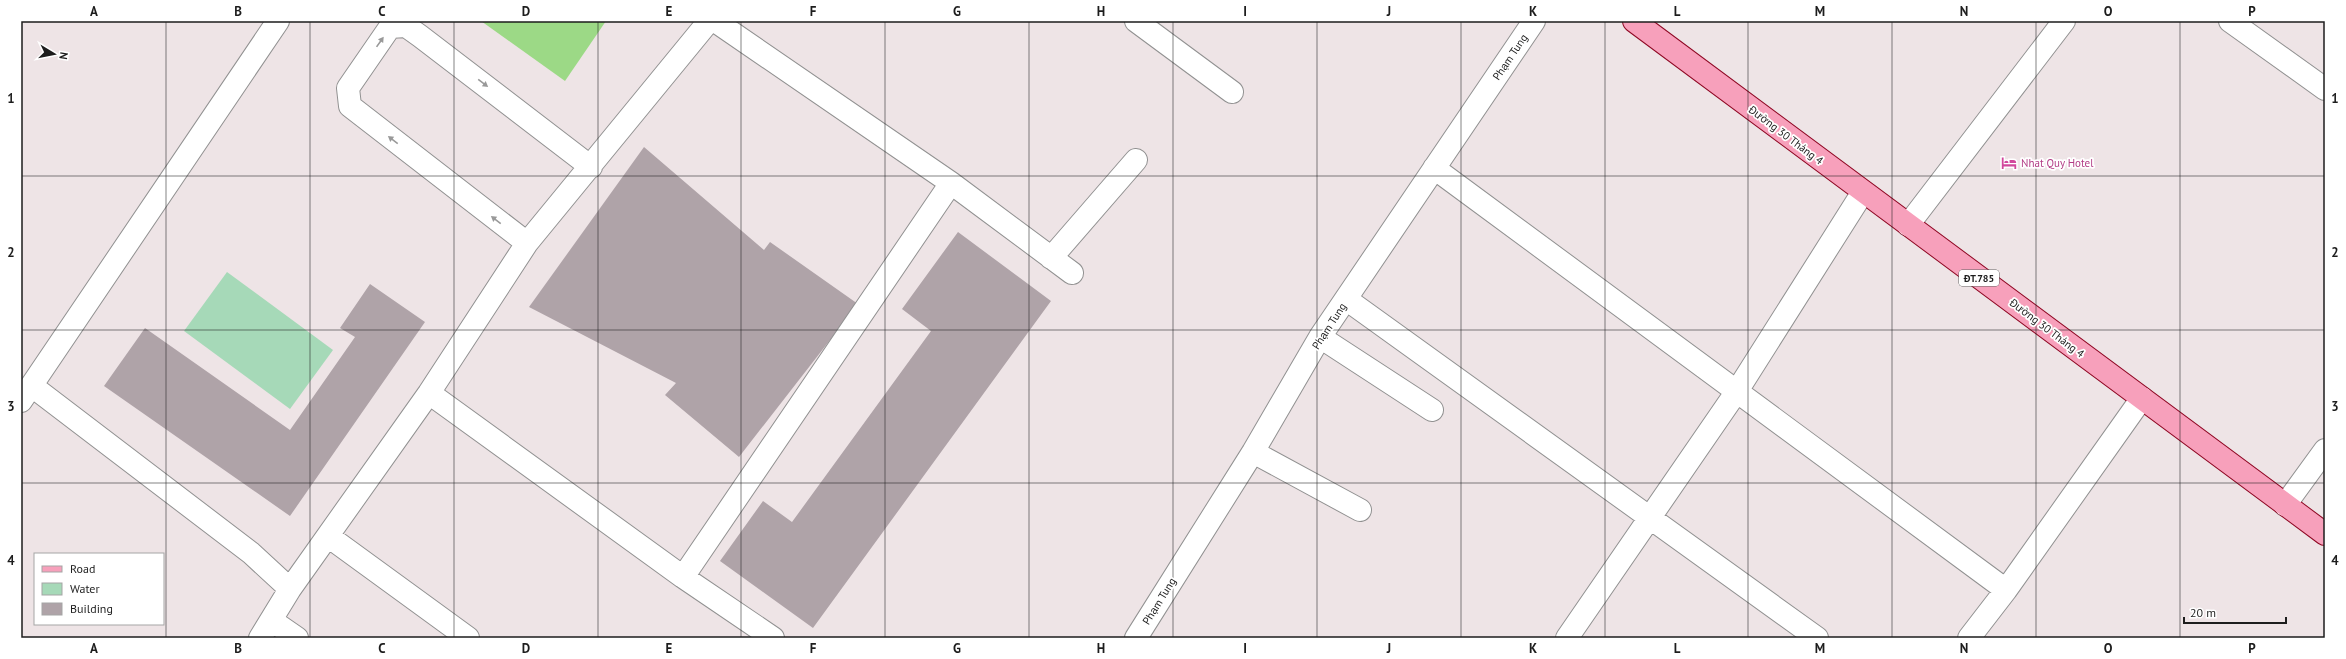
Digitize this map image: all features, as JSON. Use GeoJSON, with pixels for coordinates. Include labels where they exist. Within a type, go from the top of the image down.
{"type":"FeatureCollection","features":[{"type":"Feature","properties":{"kind":"main road","name":"Đường 30 Tháng 4"},"geometry":{"type":"LineString","coordinates":[[1634,21],[2325,534]]}},
{"type":"Feature","properties":{"kind":"street"},"geometry":{"type":"LineString","coordinates":[[278,21],[27,394],[251,553],[290,589]]}},
{"type":"Feature","properties":{"kind":"street"},"geometry":{"type":"LineString","coordinates":[[297,638],[265,629],[290,589],[429,393],[527,243],[591,167],[709,21]]}},
{"type":"Feature","properties":{"kind":"street"},"geometry":{"type":"LineString","coordinates":[[715,21],[951,183],[1072,273]]}},
{"type":"Feature","properties":{"kind":"street"},"geometry":{"type":"LineString","coordinates":[[1136,21],[1232,92]]}},
{"type":"Feature","properties":{"kind":"street","name":"Phạm Tung"},"geometry":{"type":"LineString","coordinates":[[1136,638],[1253,452],[1320,337],[1534,21]]}},
{"type":"Feature","properties":{"kind":"street"},"geometry":{"type":"LineString","coordinates":[[1908,225],[2064,21]]}},
{"type":"Feature","properties":{"kind":"street"},"geometry":{"type":"LineString","coordinates":[[2230,21],[2325,89]]}},
{"type":"Feature","properties":{"kind":"street"},"geometry":{"type":"LineString","coordinates":[[527,243],[350,106],[348,88],[390,27],[406,26],[591,167]]}},
{"type":"Feature","properties":{"kind":"street"},"geometry":{"type":"LineString","coordinates":[[1051,258],[1136,160]]}},
{"type":"Feature","properties":{"kind":"street"},"geometry":{"type":"LineString","coordinates":[[1434,168],[2006,590]]}},
{"type":"Feature","properties":{"kind":"street"},"geometry":{"type":"LineString","coordinates":[[683,577],[951,183]]}},
{"type":"Feature","properties":{"kind":"street"},"geometry":{"type":"LineString","coordinates":[[1567,638],[1737,391],[1863,192]]}},
{"type":"Feature","properties":{"kind":"street"},"geometry":{"type":"LineString","coordinates":[[1346,299],[1817,638]]}},
{"type":"Feature","properties":{"kind":"street"},"geometry":{"type":"LineString","coordinates":[[1320,337],[1432,410]]}},
{"type":"Feature","properties":{"kind":"street"},"geometry":{"type":"LineString","coordinates":[[429,393],[683,577],[773,638]]}},
{"type":"Feature","properties":{"kind":"street"},"geometry":{"type":"LineString","coordinates":[[1969,638],[2006,590],[2142,398]]}},
{"type":"Feature","properties":{"kind":"street"},"geometry":{"type":"LineString","coordinates":[[2285,505],[2325,450]]}},
{"type":"Feature","properties":{"kind":"street"},"geometry":{"type":"LineString","coordinates":[[1253,452],[1360,510]]}},
{"type":"Feature","properties":{"kind":"street"},"geometry":{"type":"LineString","coordinates":[[328,536],[468,638]]}},
{"type":"Feature","properties":{"kind":"green space"},"geometry":{"type":"Polygon","coordinates":[[[481,21],[606,21],[565,81],[481,21]]]}},
{"type":"Feature","properties":{"kind":"water"},"geometry":{"type":"Polygon","coordinates":[[[227,272],[333,350],[290,409],[184,331],[227,272]]]}},
{"type":"Feature","properties":{"kind":"building"},"geometry":{"type":"Polygon","coordinates":[[[644,147],[764,250],[770,242],[858,304],[739,457],[665,395],[676,383],[529,307],[644,147]]]}},
{"type":"Feature","properties":{"kind":"building"},"geometry":{"type":"Polygon","coordinates":[[[958,232],[1051,301],[813,628],[720,561],[763,501],[792,522],[931,331],[902,309],[958,232]]]}},
{"type":"Feature","properties":{"kind":"building"},"geometry":{"type":"Polygon","coordinates":[[[370,284],[425,322],[290,516],[104,386],[145,328],[290,430],[355,337],[340,328],[370,284]]]}},
{"type":"Feature","properties":{"kind":"place","name":"Nhat Quy Hotel"},"geometry":{"type":"Point","coordinates":[2009,163]}}]}
